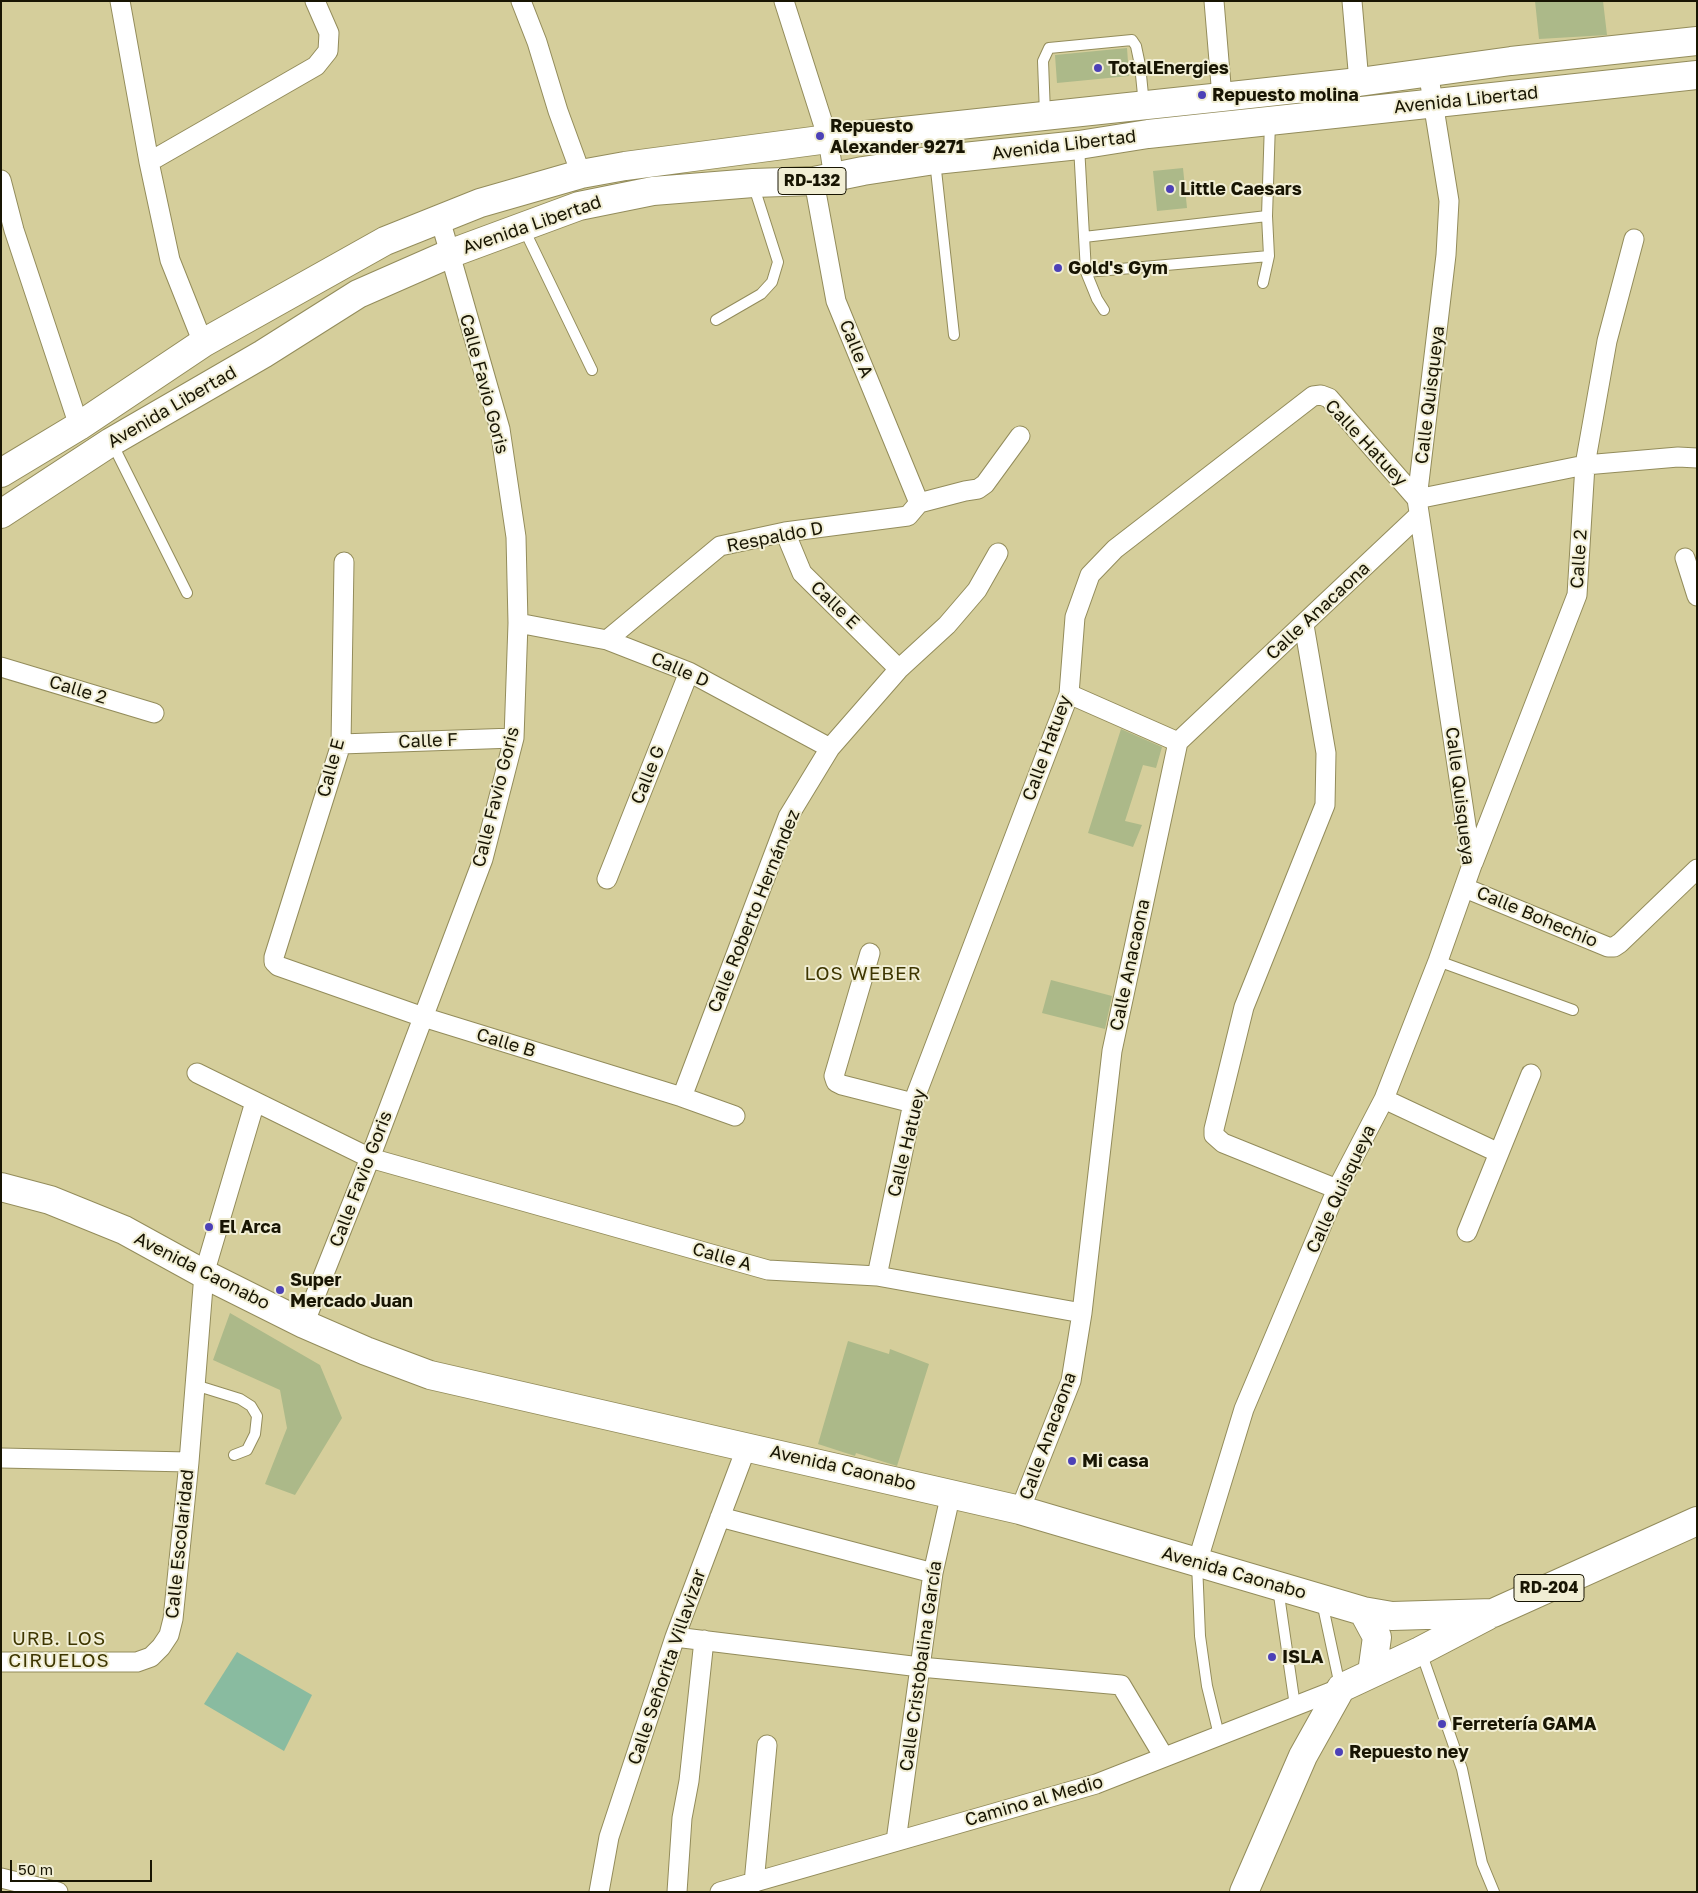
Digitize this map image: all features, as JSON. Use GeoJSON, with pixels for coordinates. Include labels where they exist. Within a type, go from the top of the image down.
{"type":"FeatureCollection","features":[{"type":"Feature","properties":{"kind":"main road","name":"Avenida Libertad"},"geometry":{"type":"LineString","coordinates":[[1,473],[79,426],[203,343],[385,241],[480,203],[581,174],[625,166],[828,139],[1222,98],[1359,82],[1510,60],[1697,42]]}},
{"type":"Feature","properties":{"kind":"main road","name":"Avenida Libertad"},"geometry":{"type":"LineString","coordinates":[[1,514],[111,442],[263,354],[358,294],[449,254],[579,206],[653,191],[824,179],[935,160],[1079,145],[1148,134],[1697,75]]}},
{"type":"Feature","properties":{"kind":"main road","name":"Avenida Caonabo"},"geometry":{"type":"LineString","coordinates":[[1,1187],[50,1200],[124,1230],[204,1274],[304,1324],[366,1351],[430,1375],[1020,1510],[1363,1611],[1392,1616],[1493,1613],[1697,1521]]}},
{"type":"Feature","properties":{"kind":"main road"},"geometry":{"type":"LineString","coordinates":[[1363,1611],[1378,1637],[1372,1673]]}},
{"type":"Feature","properties":{"kind":"main road","name":"RD-204"},"geometry":{"type":"LineString","coordinates":[[1341,1688],[1420,1651],[1493,1613]]}},
{"type":"Feature","properties":{"kind":"main road"},"geometry":{"type":"LineString","coordinates":[[1244,1892],[1303,1756],[1341,1688]]}},
{"type":"Feature","properties":{"kind":"street"},"geometry":{"type":"LineString","coordinates":[[120,1],[149,162],[170,260],[203,343]]}},
{"type":"Feature","properties":{"kind":"street"},"geometry":{"type":"LineString","coordinates":[[149,162],[316,66],[328,51],[329,33],[315,1]]}},
{"type":"Feature","properties":{"kind":"street"},"geometry":{"type":"LineString","coordinates":[[521,1],[537,42],[558,111],[581,174]]}},
{"type":"Feature","properties":{"kind":"street","name":"Calle A"},"geometry":{"type":"LineString","coordinates":[[784,1],[828,139],[824,179],[836,301],[917,506]]}},
{"type":"Feature","properties":{"kind":"street"},"geometry":{"type":"LineString","coordinates":[[1214,1],[1222,98]]}},
{"type":"Feature","properties":{"kind":"street"},"geometry":{"type":"LineString","coordinates":[[1352,1],[1359,82]]}},
{"type":"Feature","properties":{"kind":"street","name":"Calle Quisqueya"},"geometry":{"type":"LineString","coordinates":[[1197,1563],[1244,1410],[1337,1189],[1384,1099],[1438,961],[1472,865],[1418,507],[1446,255],[1449,201],[1428,71]]}},
{"type":"Feature","properties":{"kind":"street"},"geometry":{"type":"LineString","coordinates":[[1,180],[14,230],[79,426]]}},
{"type":"Feature","properties":{"kind":"street","name":"Calle Favio Goris"},"geometry":{"type":"LineString","coordinates":[[304,1324],[370,1158],[483,859],[514,738],[518,623],[516,537],[500,429],[440,218]]}},
{"type":"Feature","properties":{"kind":"street","name":"Calle 2"},"geometry":{"type":"LineString","coordinates":[[1472,865],[1577,595],[1585,465],[1607,341],[1634,240]]}},
{"type":"Feature","properties":{"kind":"street","name":"Calle Hatuey"},"geometry":{"type":"LineString","coordinates":[[876,1276],[913,1103],[1069,694],[1075,617],[1090,575],[1115,548],[1313,396],[1328,398],[1418,507]]}},
{"type":"Feature","properties":{"kind":"street","name":"Respaldo D"},"geometry":{"type":"LineString","coordinates":[[606,640],[720,546],[785,532],[908,516],[917,506],[965,491],[978,489],[991,476],[1020,436]]}},
{"type":"Feature","properties":{"kind":"street"},"geometry":{"type":"LineString","coordinates":[[1418,507],[1585,465],[1678,457],[1697,458]]}},
{"type":"Feature","properties":{"kind":"street","name":"Calle Anacaona"},"geometry":{"type":"LineString","coordinates":[[1020,1510],[1071,1381],[1082,1313],[1112,1051],[1178,742],[1304,624],[1418,507]]}},
{"type":"Feature","properties":{"kind":"street","name":"Calle E"},"geometry":{"type":"LineString","coordinates":[[785,532],[802,573],[899,668]]}},
{"type":"Feature","properties":{"kind":"street","name":"Calle Roberto Hernández"},"geometry":{"type":"LineString","coordinates":[[682,1097],[788,817],[830,748],[899,668],[947,625],[977,590],[998,553]]}},
{"type":"Feature","properties":{"kind":"street"},"geometry":{"type":"LineString","coordinates":[[1685,558],[1697,596]]}},
{"type":"Feature","properties":{"kind":"street","name":"Calle E"},"geometry":{"type":"LineString","coordinates":[[278,966],[274,962],[274,957],[341,744],[344,562]]}},
{"type":"Feature","properties":{"kind":"street","name":"Calle D"},"geometry":{"type":"LineString","coordinates":[[518,623],[606,640],[689,672],[830,748]]}},
{"type":"Feature","properties":{"kind":"street"},"geometry":{"type":"LineString","coordinates":[[1304,624],[1326,753],[1325,805],[1244,1007],[1214,1135],[1222,1143],[1337,1189]]}},
{"type":"Feature","properties":{"kind":"street","name":"Calle 2"},"geometry":{"type":"LineString","coordinates":[[1,667],[154,713]]}},
{"type":"Feature","properties":{"kind":"street","name":"Calle G"},"geometry":{"type":"LineString","coordinates":[[607,879],[689,672]]}},
{"type":"Feature","properties":{"kind":"street"},"geometry":{"type":"LineString","coordinates":[[1069,694],[1178,742]]}},
{"type":"Feature","properties":{"kind":"street","name":"Calle F"},"geometry":{"type":"LineString","coordinates":[[341,744],[514,738]]}},
{"type":"Feature","properties":{"kind":"street","name":"Calle Bohechio"},"geometry":{"type":"LineString","coordinates":[[1465,888],[1608,947],[1614,947],[1697,869]]}},
{"type":"Feature","properties":{"kind":"street"},"geometry":{"type":"LineString","coordinates":[[870,952],[834,1076],[836,1082],[842,1085],[913,1103]]}},
{"type":"Feature","properties":{"kind":"street","name":"Calle B"},"geometry":{"type":"LineString","coordinates":[[278,966],[423,1017],[682,1097],[735,1116]]}},
{"type":"Feature","properties":{"kind":"street","name":"Calle A"},"geometry":{"type":"LineString","coordinates":[[197,1073],[370,1158],[768,1270],[876,1276],[1082,1313]]}},
{"type":"Feature","properties":{"kind":"street"},"geometry":{"type":"LineString","coordinates":[[1467,1232],[1531,1074]]}},
{"type":"Feature","properties":{"kind":"street"},"geometry":{"type":"LineString","coordinates":[[1384,1099],[1499,1153]]}},
{"type":"Feature","properties":{"kind":"street","name":"Calle Escolaridad"},"geometry":{"type":"LineString","coordinates":[[1,1662],[137,1662],[150,1657],[161,1647],[168,1635],[172,1620],[189,1462],[204,1274],[255,1102]]}},
{"type":"Feature","properties":{"kind":"street","name":"Calle Señorita Villavizar"},"geometry":{"type":"LineString","coordinates":[[599,1892],[609,1837],[675,1637],[747,1446]]}},
{"type":"Feature","properties":{"kind":"street"},"geometry":{"type":"LineString","coordinates":[[1,1458],[189,1462]]}},
{"type":"Feature","properties":{"kind":"street","name":"Calle Cristobalina García"},"geometry":{"type":"LineString","coordinates":[[896,1841],[933,1572],[952,1493]]}},
{"type":"Feature","properties":{"kind":"street"},"geometry":{"type":"LineString","coordinates":[[720,1517],[933,1572]]}},
{"type":"Feature","properties":{"kind":"street"},"geometry":{"type":"LineString","coordinates":[[675,1637],[920,1667],[1121,1685],[1164,1757]]}},
{"type":"Feature","properties":{"kind":"street"},"geometry":{"type":"LineString","coordinates":[[677,1892],[682,1818],[689,1782],[704,1640]]}},
{"type":"Feature","properties":{"kind":"street","name":"Camino al Medio"},"geometry":{"type":"LineString","coordinates":[[720,1892],[1096,1784],[1341,1688]]}},
{"type":"Feature","properties":{"kind":"street"},"geometry":{"type":"LineString","coordinates":[[754,1883],[767,1745]]}},
{"type":"Feature","properties":{"kind":"street"},"geometry":{"type":"LineString","coordinates":[[1,1878],[58,1892]]}},
{"type":"Feature","properties":{"kind":"lane"},"geometry":{"type":"LineString","coordinates":[[1045,116],[1043,61],[1049,48],[1132,40],[1136,46],[1140,65],[1144,106]]}},
{"type":"Feature","properties":{"kind":"lane"},"geometry":{"type":"LineString","coordinates":[[1263,283],[1269,256],[1267,216],[1270,122]]}},
{"type":"Feature","properties":{"kind":"lane"},"geometry":{"type":"LineString","coordinates":[[1079,145],[1086,272],[1097,299],[1104,310]]}},
{"type":"Feature","properties":{"kind":"lane"},"geometry":{"type":"LineString","coordinates":[[935,160],[954,335]]}},
{"type":"Feature","properties":{"kind":"lane"},"geometry":{"type":"LineString","coordinates":[[716,320],[760,294],[772,282],[778,262],[753,183]]}},
{"type":"Feature","properties":{"kind":"lane"},"geometry":{"type":"LineString","coordinates":[[1084,237],[1267,216]]}},
{"type":"Feature","properties":{"kind":"lane"},"geometry":{"type":"LineString","coordinates":[[522,226],[592,370]]}},
{"type":"Feature","properties":{"kind":"lane"},"geometry":{"type":"LineString","coordinates":[[1086,272],[1269,256]]}},
{"type":"Feature","properties":{"kind":"lane"},"geometry":{"type":"LineString","coordinates":[[111,442],[187,593]]}},
{"type":"Feature","properties":{"kind":"lane"},"geometry":{"type":"LineString","coordinates":[[1438,961],[1573,1010]]}},
{"type":"Feature","properties":{"kind":"lane"},"geometry":{"type":"LineString","coordinates":[[195,1385],[240,1399],[251,1406],[257,1416],[255,1434],[246,1450],[234,1454]]}},
{"type":"Feature","properties":{"kind":"lane"},"geometry":{"type":"LineString","coordinates":[[1197,1563],[1200,1636],[1207,1686],[1219,1735]]}},
{"type":"Feature","properties":{"kind":"lane"},"geometry":{"type":"LineString","coordinates":[[1278,1586],[1295,1706]]}},
{"type":"Feature","properties":{"kind":"lane"},"geometry":{"type":"LineString","coordinates":[[1322,1599],[1341,1688]]}},
{"type":"Feature","properties":{"kind":"lane"},"geometry":{"type":"LineString","coordinates":[[1420,1651],[1462,1769],[1482,1863],[1494,1892]]}},
{"type":"Feature","properties":{"kind":"green space"},"geometry":{"type":"Polygon","coordinates":[[[237,1652],[312,1695],[284,1751],[204,1704],[237,1652]]]}},
{"type":"Feature","properties":{"kind":"building"},"geometry":{"type":"Polygon","coordinates":[[[1535,1],[1603,1],[1607,35],[1539,39],[1535,1]]]}},
{"type":"Feature","properties":{"kind":"building"},"geometry":{"type":"Polygon","coordinates":[[[1127,48],[1129,76],[1057,83],[1055,55],[1127,48]]]}},
{"type":"Feature","properties":{"kind":"building","name":"Little Caesars"},"geometry":{"type":"Polygon","coordinates":[[[1183,168],[1187,208],[1157,211],[1153,171],[1183,168]]]}},
{"type":"Feature","properties":{"kind":"building"},"geometry":{"type":"Polygon","coordinates":[[[1121,729],[1162,747],[1156,768],[1143,765],[1125,821],[1142,825],[1133,847],[1088,833],[1121,729]]]}},
{"type":"Feature","properties":{"kind":"building"},"geometry":{"type":"Polygon","coordinates":[[[1051,980],[1112,996],[1105,1029],[1042,1013],[1051,980]]]}},
{"type":"Feature","properties":{"kind":"building"},"geometry":{"type":"Polygon","coordinates":[[[230,1313],[320,1365],[342,1418],[295,1495],[265,1484],[287,1428],[280,1390],[213,1360],[230,1313]]]}},
{"type":"Feature","properties":{"kind":"building"},"geometry":{"type":"Polygon","coordinates":[[[848,1341],[889,1354],[890,1349],[929,1364],[897,1466],[856,1453],[855,1456],[818,1444],[848,1341]]]}},
{"type":"Feature","properties":{"kind":"place","name":"TotalEnergies"},"geometry":{"type":"Point","coordinates":[1098,68]}},
{"type":"Feature","properties":{"kind":"place","name":"Repuesto molina"},"geometry":{"type":"Point","coordinates":[1202,95]}},
{"type":"Feature","properties":{"kind":"place","name":"Repuesto Alexander 9271"},"geometry":{"type":"Point","coordinates":[820,136]}},
{"type":"Feature","properties":{"kind":"place","name":"Little Caesars"},"geometry":{"type":"Point","coordinates":[1170,189]}},
{"type":"Feature","properties":{"kind":"place","name":"Gold's Gym"},"geometry":{"type":"Point","coordinates":[1058,268]}},
{"type":"Feature","properties":{"kind":"place","name":"El Arca"},"geometry":{"type":"Point","coordinates":[209,1227]}},
{"type":"Feature","properties":{"kind":"place","name":"Super Mercado Juan"},"geometry":{"type":"Point","coordinates":[280,1290]}},
{"type":"Feature","properties":{"kind":"place","name":"Mi casa"},"geometry":{"type":"Point","coordinates":[1072,1461]}},
{"type":"Feature","properties":{"kind":"place","name":"ISLA"},"geometry":{"type":"Point","coordinates":[1272,1657]}},
{"type":"Feature","properties":{"kind":"place","name":"Ferretería GAMA"},"geometry":{"type":"Point","coordinates":[1442,1724]}},
{"type":"Feature","properties":{"kind":"place","name":"Repuesto ney"},"geometry":{"type":"Point","coordinates":[1339,1752]}},
{"type":"Feature","properties":{"kind":"district","name":"LOS WEBER"},"geometry":{"type":"Point","coordinates":[863,974]}},
{"type":"Feature","properties":{"kind":"district","name":"URB. LOS CIRUELOS"},"geometry":{"type":"Point","coordinates":[59,1650]}}]}
